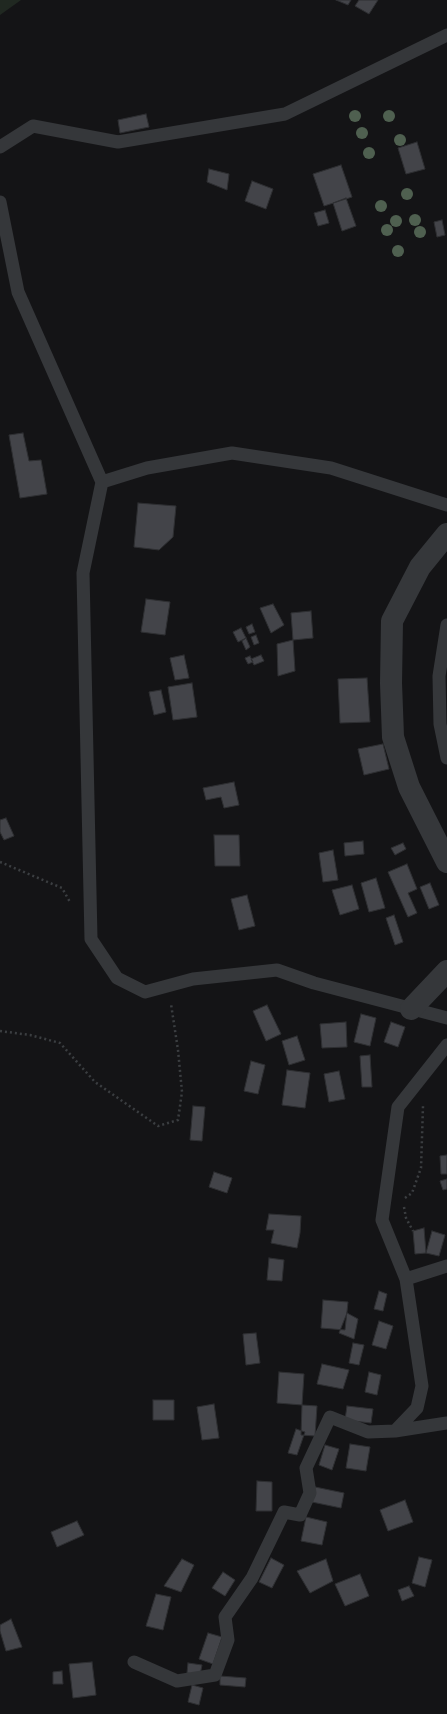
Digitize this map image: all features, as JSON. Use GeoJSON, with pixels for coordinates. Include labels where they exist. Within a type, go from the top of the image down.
{"type":"FeatureCollection","features":[{"type":"Feature","properties":{"kind":"street"},"geometry":{"type":"LineString","coordinates":[[447,534],[420,567],[392,621],[391,683],[392,737],[409,787],[447,862]]}},
{"type":"Feature","properties":{"kind":"street"},"geometry":{"type":"LineString","coordinates":[[411,1009],[447,971]]}},
{"type":"Feature","properties":{"kind":"lane"},"geometry":{"type":"LineString","coordinates":[[0,147],[33,126],[118,142],[285,114],[447,35]]}},
{"type":"Feature","properties":{"kind":"lane"},"geometry":{"type":"LineString","coordinates":[[0,202],[18,292],[102,482],[83,573],[91,938],[117,978],[145,992],[193,979],[277,970],[314,983],[447,1018]]}},
{"type":"Feature","properties":{"kind":"lane"},"geometry":{"type":"LineString","coordinates":[[102,482],[147,468],[232,453],[331,468],[447,505]]}},
{"type":"Feature","properties":{"kind":"lane"},"geometry":{"type":"LineString","coordinates":[[447,626],[439,676],[440,724],[447,758]]}},
{"type":"Feature","properties":{"kind":"lane"},"geometry":{"type":"LineString","coordinates":[[396,1430],[417,1408],[422,1386],[406,1279],[382,1220],[398,1107],[447,1045]]}},
{"type":"Feature","properties":{"kind":"lane"},"geometry":{"type":"LineString","coordinates":[[406,1279],[447,1266]]}},
{"type":"Feature","properties":{"kind":"lane"},"geometry":{"type":"LineString","coordinates":[[134,1662],[177,1681],[215,1675],[228,1640],[225,1617],[252,1578],[284,1512],[300,1515],[310,1493],[306,1468],[330,1417],[368,1432],[447,1423]]}},
{"type":"Feature","properties":{"kind":"path"},"geometry":{"type":"LineString","coordinates":[[0,862],[62,888],[73,907]]}},
{"type":"Feature","properties":{"kind":"path"},"geometry":{"type":"LineString","coordinates":[[0,1031],[30,1035],[60,1043],[95,1082],[158,1126],[178,1120],[182,1092],[178,1050],[168,986]]}},
{"type":"Feature","properties":{"kind":"path"},"geometry":{"type":"LineString","coordinates":[[402,1199],[412,1193],[421,1168],[424,1074]]}},
{"type":"Feature","properties":{"kind":"path"},"geometry":{"type":"LineString","coordinates":[[404,1206],[406,1218],[413,1231]]}},
{"type":"Feature","properties":{"kind":"shaded area"},"geometry":{"type":"Polygon","coordinates":[[[0,0],[21,0],[0,15],[0,0]]]}},
{"type":"Feature","properties":{"kind":"building"},"geometry":{"type":"Polygon","coordinates":[[[336,0],[351,0],[348,5],[336,0]]]}},
{"type":"Feature","properties":{"kind":"building"},"geometry":{"type":"Polygon","coordinates":[[[359,0],[378,0],[369,14],[355,6],[359,0]]]}},
{"type":"Feature","properties":{"kind":"building"},"geometry":{"type":"Polygon","coordinates":[[[146,114],[149,127],[120,133],[118,120],[146,114]]]}},
{"type":"Feature","properties":{"kind":"building"},"geometry":{"type":"Polygon","coordinates":[[[417,142],[425,169],[406,174],[398,148],[417,142]]]}},
{"type":"Feature","properties":{"kind":"building"},"geometry":{"type":"Polygon","coordinates":[[[341,165],[352,197],[324,206],[313,174],[341,165]]]}},
{"type":"Feature","properties":{"kind":"building"},"geometry":{"type":"Polygon","coordinates":[[[209,169],[229,174],[227,190],[207,182],[209,169]]]}},
{"type":"Feature","properties":{"kind":"building"},"geometry":{"type":"Polygon","coordinates":[[[252,181],[273,189],[266,209],[245,201],[252,181]]]}},
{"type":"Feature","properties":{"kind":"building"},"geometry":{"type":"Polygon","coordinates":[[[346,198],[356,226],[342,231],[333,203],[346,198]]]}},
{"type":"Feature","properties":{"kind":"building"},"geometry":{"type":"Polygon","coordinates":[[[325,210],[329,223],[318,226],[314,213],[325,210]]]}},
{"type":"Feature","properties":{"kind":"building"},"geometry":{"type":"Polygon","coordinates":[[[442,220],[445,235],[437,237],[434,222],[442,220]]]}},
{"type":"Feature","properties":{"kind":"building"},"geometry":{"type":"Polygon","coordinates":[[[23,433],[29,461],[41,460],[47,494],[20,498],[9,435],[23,433]]]}},
{"type":"Feature","properties":{"kind":"building"},"geometry":{"type":"Polygon","coordinates":[[[138,503],[176,506],[173,537],[159,550],[134,547],[138,503]]]}},
{"type":"Feature","properties":{"kind":"building"},"geometry":{"type":"Polygon","coordinates":[[[146,599],[170,602],[165,635],[141,632],[146,599]]]}},
{"type":"Feature","properties":{"kind":"building"},"geometry":{"type":"Polygon","coordinates":[[[273,604],[284,625],[271,633],[260,608],[273,604]]]}},
{"type":"Feature","properties":{"kind":"building"},"geometry":{"type":"Polygon","coordinates":[[[311,611],[313,638],[293,640],[291,613],[311,611]]]}},
{"type":"Feature","properties":{"kind":"building"},"geometry":{"type":"Polygon","coordinates":[[[252,624],[255,632],[249,634],[246,627],[252,624]]]}},
{"type":"Feature","properties":{"kind":"building"},"geometry":{"type":"Polygon","coordinates":[[[241,628],[246,638],[238,642],[233,632],[241,628]]]}},
{"type":"Feature","properties":{"kind":"building"},"geometry":{"type":"Polygon","coordinates":[[[256,635],[259,643],[254,645],[251,637],[256,635]]]}},
{"type":"Feature","properties":{"kind":"building"},"geometry":{"type":"Polygon","coordinates":[[[246,638],[250,647],[246,650],[242,641],[246,638]]]}},
{"type":"Feature","properties":{"kind":"building"},"geometry":{"type":"Polygon","coordinates":[[[293,640],[295,671],[278,676],[277,644],[293,640]]]}},
{"type":"Feature","properties":{"kind":"building"},"geometry":{"type":"Polygon","coordinates":[[[184,655],[189,678],[175,680],[170,658],[184,655]]]}},
{"type":"Feature","properties":{"kind":"building"},"geometry":{"type":"Polygon","coordinates":[[[261,655],[264,661],[254,665],[251,659],[261,655]]]}},
{"type":"Feature","properties":{"kind":"building"},"geometry":{"type":"Polygon","coordinates":[[[250,656],[253,662],[248,664],[245,658],[250,656]]]}},
{"type":"Feature","properties":{"kind":"building"},"geometry":{"type":"Polygon","coordinates":[[[367,678],[370,722],[340,723],[338,679],[367,678]]]}},
{"type":"Feature","properties":{"kind":"building"},"geometry":{"type":"Polygon","coordinates":[[[192,683],[197,717],[173,720],[168,687],[192,683]]]}},
{"type":"Feature","properties":{"kind":"building"},"geometry":{"type":"Polygon","coordinates":[[[161,690],[166,712],[154,715],[149,692],[161,690]]]}},
{"type":"Feature","properties":{"kind":"building"},"geometry":{"type":"Polygon","coordinates":[[[383,744],[389,769],[364,775],[358,749],[383,744]]]}},
{"type":"Feature","properties":{"kind":"building"},"geometry":{"type":"Polygon","coordinates":[[[234,782],[239,805],[224,808],[221,797],[206,800],[203,788],[234,782]]]}},
{"type":"Feature","properties":{"kind":"building"},"geometry":{"type":"Polygon","coordinates":[[[6,818],[14,836],[4,840],[0,832],[0,820],[6,818]]]}},
{"type":"Feature","properties":{"kind":"building"},"geometry":{"type":"Polygon","coordinates":[[[214,835],[239,835],[240,866],[215,866],[214,835]]]}},
{"type":"Feature","properties":{"kind":"building"},"geometry":{"type":"Polygon","coordinates":[[[363,841],[364,854],[345,856],[344,843],[363,841]]]}},
{"type":"Feature","properties":{"kind":"building"},"geometry":{"type":"Polygon","coordinates":[[[403,843],[406,849],[395,855],[391,848],[403,843]]]}},
{"type":"Feature","properties":{"kind":"building"},"geometry":{"type":"Polygon","coordinates":[[[333,850],[338,880],[323,882],[319,853],[333,850]]]}},
{"type":"Feature","properties":{"kind":"building"},"geometry":{"type":"Polygon","coordinates":[[[407,864],[417,889],[408,893],[417,913],[408,917],[388,872],[407,864]]]}},
{"type":"Feature","properties":{"kind":"building"},"geometry":{"type":"Polygon","coordinates":[[[376,878],[385,908],[369,912],[361,883],[376,878]]]}},
{"type":"Feature","properties":{"kind":"building"},"geometry":{"type":"Polygon","coordinates":[[[430,883],[439,905],[429,909],[420,887],[430,883]]]}},
{"type":"Feature","properties":{"kind":"building"},"geometry":{"type":"Polygon","coordinates":[[[352,885],[359,909],[340,915],[332,890],[352,885]]]}},
{"type":"Feature","properties":{"kind":"building"},"geometry":{"type":"Polygon","coordinates":[[[247,895],[255,926],[239,930],[231,899],[247,895]]]}},
{"type":"Feature","properties":{"kind":"building"},"geometry":{"type":"Polygon","coordinates":[[[394,915],[403,942],[395,945],[386,918],[394,915]]]}},
{"type":"Feature","properties":{"kind":"building"},"geometry":{"type":"Polygon","coordinates":[[[267,1005],[281,1034],[266,1041],[253,1011],[267,1005]]]}},
{"type":"Feature","properties":{"kind":"building"},"geometry":{"type":"Polygon","coordinates":[[[361,1014],[376,1018],[370,1046],[354,1042],[361,1014]]]}},
{"type":"Feature","properties":{"kind":"building"},"geometry":{"type":"Polygon","coordinates":[[[346,1022],[347,1047],[322,1048],[320,1024],[346,1022]]]}},
{"type":"Feature","properties":{"kind":"building"},"geometry":{"type":"Polygon","coordinates":[[[391,1022],[405,1027],[398,1047],[384,1042],[391,1022]]]}},
{"type":"Feature","properties":{"kind":"building"},"geometry":{"type":"Polygon","coordinates":[[[297,1036],[305,1060],[289,1065],[282,1041],[297,1036]]]}},
{"type":"Feature","properties":{"kind":"building"},"geometry":{"type":"Polygon","coordinates":[[[370,1055],[372,1087],[362,1087],[360,1056],[370,1055]]]}},
{"type":"Feature","properties":{"kind":"building"},"geometry":{"type":"Polygon","coordinates":[[[251,1061],[265,1065],[258,1094],[244,1091],[251,1061]]]}},
{"type":"Feature","properties":{"kind":"building"},"geometry":{"type":"Polygon","coordinates":[[[287,1070],[310,1073],[305,1108],[282,1105],[287,1070]]]}},
{"type":"Feature","properties":{"kind":"building"},"geometry":{"type":"Polygon","coordinates":[[[339,1071],[345,1099],[329,1102],[324,1074],[339,1071]]]}},
{"type":"Feature","properties":{"kind":"building"},"geometry":{"type":"Polygon","coordinates":[[[193,1106],[205,1107],[202,1141],[190,1140],[193,1106]]]}},
{"type":"Feature","properties":{"kind":"building"},"geometry":{"type":"Polygon","coordinates":[[[447,1155],[447,1174],[441,1174],[440,1156],[447,1155]]]}},
{"type":"Feature","properties":{"kind":"building"},"geometry":{"type":"Polygon","coordinates":[[[214,1172],[232,1178],[227,1193],[209,1187],[214,1172]]]}},
{"type":"Feature","properties":{"kind":"building"},"geometry":{"type":"Polygon","coordinates":[[[447,1179],[447,1189],[443,1190],[440,1181],[447,1179]]]}},
{"type":"Feature","properties":{"kind":"building"},"geometry":{"type":"Polygon","coordinates":[[[269,1214],[301,1216],[297,1248],[271,1243],[274,1230],[266,1230],[269,1214]]]}},
{"type":"Feature","properties":{"kind":"building"},"geometry":{"type":"Polygon","coordinates":[[[424,1228],[426,1253],[415,1254],[413,1231],[424,1228]]]}},
{"type":"Feature","properties":{"kind":"building"},"geometry":{"type":"Polygon","coordinates":[[[432,1231],[445,1235],[439,1256],[426,1253],[432,1231]]]}},
{"type":"Feature","properties":{"kind":"building"},"geometry":{"type":"Polygon","coordinates":[[[269,1258],[284,1260],[282,1281],[267,1280],[269,1258]]]}},
{"type":"Feature","properties":{"kind":"building"},"geometry":{"type":"Polygon","coordinates":[[[379,1291],[387,1294],[383,1311],[374,1309],[379,1291]]]}},
{"type":"Feature","properties":{"kind":"building"},"geometry":{"type":"Polygon","coordinates":[[[323,1300],[348,1302],[345,1330],[321,1328],[323,1300]]]}},
{"type":"Feature","properties":{"kind":"building"},"geometry":{"type":"Polygon","coordinates":[[[347,1313],[358,1319],[354,1339],[339,1333],[347,1313]]]}},
{"type":"Feature","properties":{"kind":"building"},"geometry":{"type":"Polygon","coordinates":[[[379,1321],[393,1326],[386,1349],[372,1345],[379,1321]]]}},
{"type":"Feature","properties":{"kind":"building"},"geometry":{"type":"Polygon","coordinates":[[[256,1333],[260,1363],[246,1365],[243,1334],[256,1333]]]}},
{"type":"Feature","properties":{"kind":"building"},"geometry":{"type":"Polygon","coordinates":[[[353,1343],[364,1345],[359,1365],[349,1363],[353,1343]]]}},
{"type":"Feature","properties":{"kind":"building"},"geometry":{"type":"Polygon","coordinates":[[[322,1364],[349,1370],[343,1389],[317,1384],[322,1364]]]}},
{"type":"Feature","properties":{"kind":"building"},"geometry":{"type":"Polygon","coordinates":[[[279,1372],[304,1374],[302,1405],[277,1403],[279,1372]]]}},
{"type":"Feature","properties":{"kind":"building"},"geometry":{"type":"Polygon","coordinates":[[[369,1372],[381,1375],[377,1395],[365,1392],[369,1372]]]}},
{"type":"Feature","properties":{"kind":"building"},"geometry":{"type":"Polygon","coordinates":[[[153,1400],[174,1400],[174,1420],[153,1420],[153,1400]]]}},
{"type":"Feature","properties":{"kind":"building"},"geometry":{"type":"Polygon","coordinates":[[[214,1404],[219,1438],[202,1440],[197,1407],[214,1404]]]}},
{"type":"Feature","properties":{"kind":"building"},"geometry":{"type":"Polygon","coordinates":[[[302,1405],[317,1406],[315,1436],[301,1435],[302,1405]]]}},
{"type":"Feature","properties":{"kind":"building"},"geometry":{"type":"Polygon","coordinates":[[[347,1406],[373,1409],[371,1423],[345,1420],[347,1406]]]}},
{"type":"Feature","properties":{"kind":"building"},"geometry":{"type":"Polygon","coordinates":[[[296,1429],[305,1432],[297,1455],[288,1453],[296,1429]]]}},
{"type":"Feature","properties":{"kind":"building"},"geometry":{"type":"Polygon","coordinates":[[[350,1444],[370,1447],[366,1471],[346,1468],[350,1444]]]}},
{"type":"Feature","properties":{"kind":"building"},"geometry":{"type":"Polygon","coordinates":[[[325,1445],[339,1449],[332,1470],[319,1465],[325,1445]]]}},
{"type":"Feature","properties":{"kind":"building"},"geometry":{"type":"Polygon","coordinates":[[[257,1481],[272,1482],[272,1511],[256,1511],[257,1481]]]}},
{"type":"Feature","properties":{"kind":"building"},"geometry":{"type":"Polygon","coordinates":[[[315,1487],[344,1493],[341,1508],[312,1502],[315,1487]]]}},
{"type":"Feature","properties":{"kind":"building"},"geometry":{"type":"Polygon","coordinates":[[[405,1500],[413,1522],[388,1531],[380,1510],[405,1500]]]}},
{"type":"Feature","properties":{"kind":"building"},"geometry":{"type":"Polygon","coordinates":[[[306,1517],[327,1522],[322,1545],[301,1541],[306,1517]]]}},
{"type":"Feature","properties":{"kind":"building"},"geometry":{"type":"Polygon","coordinates":[[[77,1521],[84,1535],[57,1547],[51,1532],[77,1521]]]}},
{"type":"Feature","properties":{"kind":"building"},"geometry":{"type":"Polygon","coordinates":[[[419,1557],[432,1560],[425,1587],[412,1583],[419,1557]]]}},
{"type":"Feature","properties":{"kind":"building"},"geometry":{"type":"Polygon","coordinates":[[[271,1558],[284,1565],[272,1588],[259,1582],[271,1558]]]}},
{"type":"Feature","properties":{"kind":"building"},"geometry":{"type":"Polygon","coordinates":[[[182,1559],[194,1565],[181,1592],[164,1586],[182,1559]]]}},
{"type":"Feature","properties":{"kind":"building"},"geometry":{"type":"Polygon","coordinates":[[[326,1559],[333,1581],[310,1593],[297,1571],[326,1559]]]}},
{"type":"Feature","properties":{"kind":"building"},"geometry":{"type":"Polygon","coordinates":[[[223,1572],[235,1580],[225,1596],[212,1588],[223,1572]]]}},
{"type":"Feature","properties":{"kind":"building"},"geometry":{"type":"Polygon","coordinates":[[[360,1574],[369,1596],[345,1606],[335,1584],[360,1574]]]}},
{"type":"Feature","properties":{"kind":"building"},"geometry":{"type":"Polygon","coordinates":[[[409,1586],[414,1596],[402,1601],[398,1590],[409,1586]]]}},
{"type":"Feature","properties":{"kind":"building"},"geometry":{"type":"Polygon","coordinates":[[[156,1594],[171,1597],[163,1630],[146,1626],[156,1594]]]}},
{"type":"Feature","properties":{"kind":"building"},"geometry":{"type":"Polygon","coordinates":[[[11,1619],[22,1647],[6,1651],[0,1631],[0,1625],[11,1619]]]}},
{"type":"Feature","properties":{"kind":"building"},"geometry":{"type":"Polygon","coordinates":[[[208,1633],[222,1637],[213,1664],[199,1659],[208,1633]]]}},
{"type":"Feature","properties":{"kind":"building"},"geometry":{"type":"Polygon","coordinates":[[[92,1662],[96,1695],[73,1698],[69,1664],[92,1662]]]}},
{"type":"Feature","properties":{"kind":"building"},"geometry":{"type":"Polygon","coordinates":[[[188,1663],[202,1665],[200,1675],[187,1673],[188,1663]]]}},
{"type":"Feature","properties":{"kind":"building"},"geometry":{"type":"Polygon","coordinates":[[[62,1671],[63,1684],[53,1684],[53,1672],[62,1671]]]}},
{"type":"Feature","properties":{"kind":"building"},"geometry":{"type":"Polygon","coordinates":[[[220,1676],[246,1678],[245,1687],[220,1685],[220,1676]]]}},
{"type":"Feature","properties":{"kind":"building"},"geometry":{"type":"Polygon","coordinates":[[[192,1685],[203,1688],[199,1705],[188,1702],[192,1685]]]}}]}
